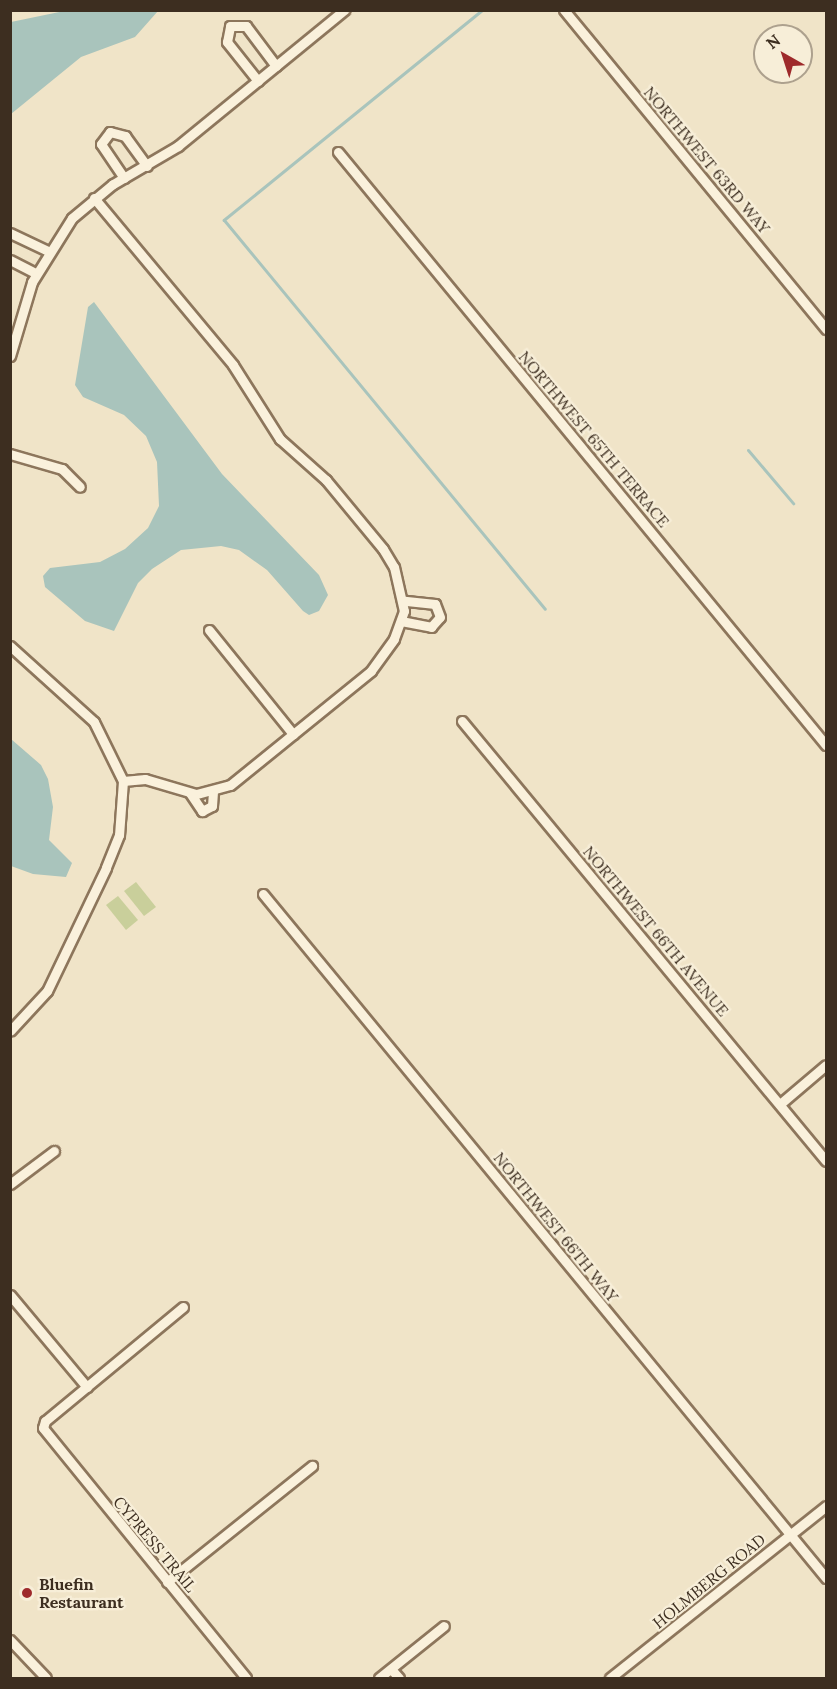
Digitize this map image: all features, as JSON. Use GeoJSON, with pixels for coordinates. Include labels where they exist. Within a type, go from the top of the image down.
{"type":"FeatureCollection","features":[{"type":"Feature","properties":{"kind":"street"},"geometry":{"type":"LineString","coordinates":[[10,356],[36,273],[48,251],[94,198],[147,166],[258,81],[344,10]]}},
{"type":"Feature","properties":{"kind":"street","name":"NORTHWEST 63RD WAY"},"geometry":{"type":"LineString","coordinates":[[564,10],[826,328]]}},
{"type":"Feature","properties":{"kind":"street"},"geometry":{"type":"LineString","coordinates":[[258,81],[227,42],[230,26],[246,26],[276,66]]}},
{"type":"Feature","properties":{"kind":"street"},"geometry":{"type":"LineString","coordinates":[[124,178],[101,144],[110,132],[125,136],[147,166]]}},
{"type":"Feature","properties":{"kind":"street","name":"NORTHWEST 65TH TERRACE"},"geometry":{"type":"LineString","coordinates":[[338,152],[826,745]]}},
{"type":"Feature","properties":{"kind":"street"},"geometry":{"type":"LineString","coordinates":[[94,198],[232,365],[280,439],[326,480],[383,549],[394,567],[404,606],[401,621],[371,671],[230,785],[213,792],[190,793],[146,779],[123,782]]}},
{"type":"Feature","properties":{"kind":"street"},"geometry":{"type":"LineString","coordinates":[[10,233],[48,251]]}},
{"type":"Feature","properties":{"kind":"street"},"geometry":{"type":"LineString","coordinates":[[10,260],[36,273]]}},
{"type":"Feature","properties":{"kind":"street"},"geometry":{"type":"LineString","coordinates":[[10,454],[62,469],[80,487]]}},
{"type":"Feature","properties":{"kind":"street"},"geometry":{"type":"LineString","coordinates":[[401,621],[431,627],[440,617],[435,604],[404,606]]}},
{"type":"Feature","properties":{"kind":"street"},"geometry":{"type":"LineString","coordinates":[[209,630],[293,734]]}},
{"type":"Feature","properties":{"kind":"street"},"geometry":{"type":"LineString","coordinates":[[10,646],[94,722],[123,782],[119,835],[106,868],[48,992],[10,1031]]}},
{"type":"Feature","properties":{"kind":"street","name":"NORTHWEST 66TH AVENUE"},"geometry":{"type":"LineString","coordinates":[[462,721],[826,1161]]}},
{"type":"Feature","properties":{"kind":"street"},"geometry":{"type":"LineString","coordinates":[[190,793],[202,811],[212,806],[213,792]]}},
{"type":"Feature","properties":{"kind":"street","name":"NORTHWEST 66TH WAY"},"geometry":{"type":"LineString","coordinates":[[264,894],[826,1578]]}},
{"type":"Feature","properties":{"kind":"street"},"geometry":{"type":"LineString","coordinates":[[780,1104],[826,1065]]}},
{"type":"Feature","properties":{"kind":"street"},"geometry":{"type":"LineString","coordinates":[[10,1184],[54,1151]]}},
{"type":"Feature","properties":{"kind":"street"},"geometry":{"type":"LineString","coordinates":[[10,1295],[87,1388],[183,1307]]}},
{"type":"Feature","properties":{"kind":"street","name":"CYPRESS TRAIL"},"geometry":{"type":"LineString","coordinates":[[87,1388],[45,1421],[43,1428],[246,1678]]}},
{"type":"Feature","properties":{"kind":"street"},"geometry":{"type":"LineString","coordinates":[[167,1582],[312,1466]]}},
{"type":"Feature","properties":{"kind":"street","name":"HOLMBERG ROAD"},"geometry":{"type":"LineString","coordinates":[[610,1678],[826,1506]]}},
{"type":"Feature","properties":{"kind":"street"},"geometry":{"type":"LineString","coordinates":[[379,1678],[444,1626]]}},
{"type":"Feature","properties":{"kind":"street"},"geometry":{"type":"LineString","coordinates":[[10,1640],[46,1678]]}},
{"type":"Feature","properties":{"kind":"street"},"geometry":{"type":"LineString","coordinates":[[391,1669],[399,1678]]}},
{"type":"Feature","properties":{"kind":"green space"},"geometry":{"type":"Polygon","coordinates":[[[136,882],[156,907],[144,916],[124,891],[136,882]]]}},
{"type":"Feature","properties":{"kind":"green space"},"geometry":{"type":"Polygon","coordinates":[[[118,896],[138,920],[126,930],[106,905],[118,896]]]}},
{"type":"Feature","properties":{"kind":"water"},"geometry":{"type":"Polygon","coordinates":[[[69,10],[158,11],[135,37],[81,57],[11,114],[11,22],[69,10]]]}},
{"type":"Feature","properties":{"kind":"water"},"geometry":{"type":"Polygon","coordinates":[[[94,302],[222,474],[319,575],[328,595],[319,611],[309,615],[267,570],[239,550],[221,546],[181,550],[152,569],[138,583],[114,631],[85,621],[45,587],[43,576],[50,568],[100,562],[125,549],[148,528],[159,506],[157,462],[146,436],[124,415],[83,397],[75,385],[88,307],[94,302]]]}},
{"type":"Feature","properties":{"kind":"water"},"geometry":{"type":"Polygon","coordinates":[[[11,739],[41,765],[48,779],[53,807],[49,840],[72,863],[66,877],[33,874],[11,866],[11,739]]]}},
{"type":"Feature","properties":{"kind":"waterway"},"geometry":{"type":"LineString","coordinates":[[482,10],[224,220],[545,609]]}},
{"type":"Feature","properties":{"kind":"waterway"},"geometry":{"type":"LineString","coordinates":[[748,450],[793,503]]}},
{"type":"Feature","properties":{"kind":"place","name":"Bluefin Restaurant"},"geometry":{"type":"Point","coordinates":[27,1593]}}]}
